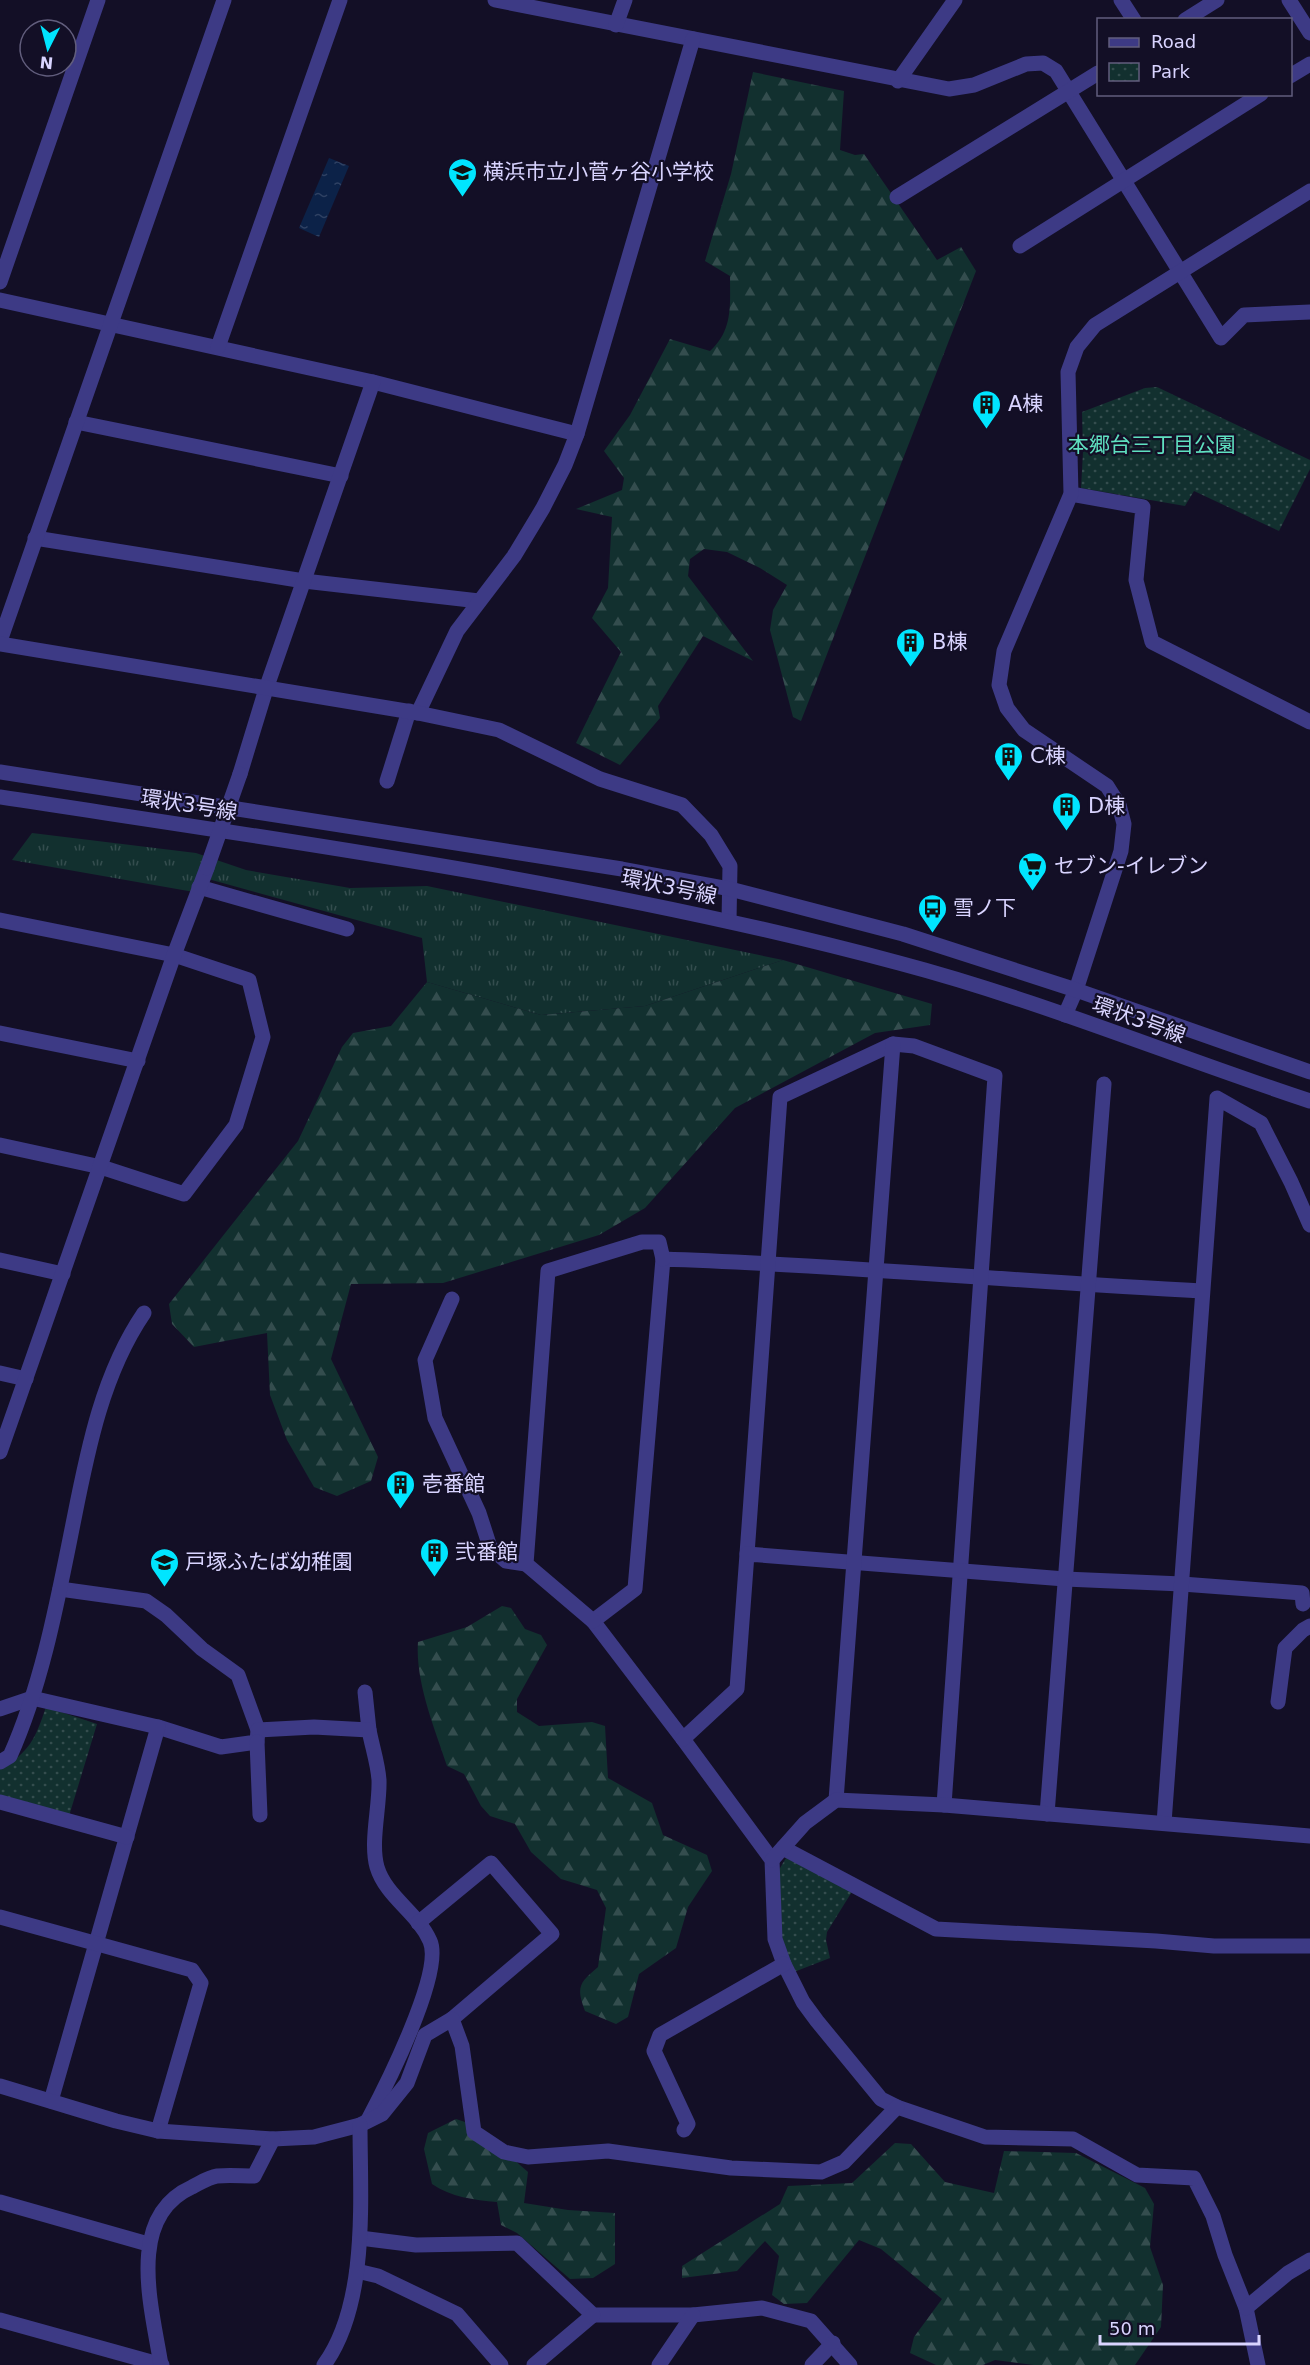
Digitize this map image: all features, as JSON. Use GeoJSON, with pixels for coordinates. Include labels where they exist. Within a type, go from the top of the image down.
{"type":"FeatureCollection","features":[{"type":"Feature","properties":{"kind":"street"},"geometry":{"type":"LineString","coordinates":[[0,282],[98,0]]}},
{"type":"Feature","properties":{"kind":"street"},"geometry":{"type":"LineString","coordinates":[[224,0],[0,642],[266,689],[413,712],[499,730],[600,779],[682,805],[711,835],[730,866],[729,921]]}},
{"type":"Feature","properties":{"kind":"street"},"geometry":{"type":"LineString","coordinates":[[218,347],[340,0]]}},
{"type":"Feature","properties":{"kind":"street"},"geometry":{"type":"LineString","coordinates":[[495,0],[898,81],[949,89],[974,85],[1026,63],[1042,63],[1056,71],[1221,338],[1244,315],[1310,312]]}},
{"type":"Feature","properties":{"kind":"street"},"geometry":{"type":"LineString","coordinates":[[616,25],[625,0]]}},
{"type":"Feature","properties":{"kind":"street"},"geometry":{"type":"LineString","coordinates":[[898,81],[954,0]]}},
{"type":"Feature","properties":{"kind":"street"},"geometry":{"type":"LineString","coordinates":[[1121,0],[1133,18]]}},
{"type":"Feature","properties":{"kind":"street"},"geometry":{"type":"LineString","coordinates":[[1188,18],[1217,0]]}},
{"type":"Feature","properties":{"kind":"street"},"geometry":{"type":"LineString","coordinates":[[1290,0],[1310,33]]}},
{"type":"Feature","properties":{"kind":"street"},"geometry":{"type":"LineString","coordinates":[[387,781],[413,712],[457,631],[514,556],[543,508],[565,465],[577,434],[693,39]]}},
{"type":"Feature","properties":{"kind":"street"},"geometry":{"type":"LineString","coordinates":[[1292,75],[1310,64]]}},
{"type":"Feature","properties":{"kind":"street"},"geometry":{"type":"LineString","coordinates":[[897,197],[1097,74]]}},
{"type":"Feature","properties":{"kind":"street"},"geometry":{"type":"LineString","coordinates":[[1020,246],[1258,96]]}},
{"type":"Feature","properties":{"kind":"street"},"geometry":{"type":"LineString","coordinates":[[1065,1015],[1076,990],[1120,851],[1124,824],[1119,805],[1107,786],[1024,730],[1007,708],[999,685],[1004,651],[1071,494],[1068,372],[1077,347],[1095,326],[1179,271],[1310,191]]}},
{"type":"Feature","properties":{"kind":"street"},"geometry":{"type":"LineString","coordinates":[[0,300],[373,382],[577,434]]}},
{"type":"Feature","properties":{"kind":"street"},"geometry":{"type":"LineString","coordinates":[[0,1452],[174,955],[240,774],[266,689],[373,382]]}},
{"type":"Feature","properties":{"kind":"street"},"geometry":{"type":"LineString","coordinates":[[76,422],[341,476]]}},
{"type":"Feature","properties":{"kind":"street"},"geometry":{"type":"LineString","coordinates":[[1071,494],[1143,507],[1136,580],[1152,642],[1310,722]]}},
{"type":"Feature","properties":{"kind":"street"},"geometry":{"type":"LineString","coordinates":[[35,538],[304,580],[479,601]]}},
{"type":"Feature","properties":{"kind":"street","name":"環状3号線"},"geometry":{"type":"LineString","coordinates":[[0,772],[622,869],[730,889],[903,934],[1076,990],[1310,1072]]}},
{"type":"Feature","properties":{"kind":"street","name":"環状3号線"},"geometry":{"type":"LineString","coordinates":[[0,797],[298,843],[627,898],[729,921],[901,963],[1065,1015],[1199,1064],[1310,1101]]}},
{"type":"Feature","properties":{"kind":"street"},"geometry":{"type":"LineString","coordinates":[[199,887],[347,929]]}},
{"type":"Feature","properties":{"kind":"street"},"geometry":{"type":"LineString","coordinates":[[0,920],[174,955],[249,980],[263,1036],[236,1125],[184,1194],[101,1167],[0,1145]]}},
{"type":"Feature","properties":{"kind":"street"},"geometry":{"type":"LineString","coordinates":[[0,1033],[138,1061]]}},
{"type":"Feature","properties":{"kind":"street"},"geometry":{"type":"LineString","coordinates":[[836,1800],[892,1044]]}},
{"type":"Feature","properties":{"kind":"street"},"geometry":{"type":"LineString","coordinates":[[683,1738],[737,1689],[780,1097],[892,1044],[914,1046],[995,1076],[944,1805]]}},
{"type":"Feature","properties":{"kind":"street"},"geometry":{"type":"LineString","coordinates":[[1047,1814],[1104,1084]]}},
{"type":"Feature","properties":{"kind":"street"},"geometry":{"type":"LineString","coordinates":[[1164,1823],[1217,1098],[1261,1123],[1310,1225]]}},
{"type":"Feature","properties":{"kind":"street"},"geometry":{"type":"LineString","coordinates":[[526,1564],[548,1271],[642,1242],[659,1242],[663,1259],[635,1589],[593,1621]]}},
{"type":"Feature","properties":{"kind":"street"},"geometry":{"type":"LineString","coordinates":[[663,1259],[875,1269],[1202,1291]]}},
{"type":"Feature","properties":{"kind":"street"},"geometry":{"type":"LineString","coordinates":[[0,1260],[63,1274]]}},
{"type":"Feature","properties":{"kind":"street"},"geometry":{"type":"LineString","coordinates":[[452,1299],[425,1360],[435,1418],[479,1513],[490,1547],[506,1561],[526,1564],[593,1621],[683,1738],[772,1860],[775,1939],[784,1964],[803,2002],[817,2021],[881,2098],[897,2107],[985,2137],[1073,2139],[1137,2175],[1194,2178],[1213,2216],[1225,2255],[1246,2308],[1258,2365]]}},
{"type":"Feature","properties":{"kind":"street"},"geometry":{"type":"LineString","coordinates":[[0,1762],[10,1756],[32,1698],[60,1589],[91,1434],[127,1338],[144,1313]]}},
{"type":"Feature","properties":{"kind":"street"},"geometry":{"type":"LineString","coordinates":[[0,1373],[26,1379]]}},
{"type":"Feature","properties":{"kind":"street"},"geometry":{"type":"LineString","coordinates":[[747,1554],[1065,1579],[1182,1584],[1302,1593],[1303,1604]]}},
{"type":"Feature","properties":{"kind":"street"},"geometry":{"type":"LineString","coordinates":[[60,1589],[146,1601],[166,1615],[202,1649],[238,1675],[258,1736],[260,1815]]}},
{"type":"Feature","properties":{"kind":"street"},"geometry":{"type":"LineString","coordinates":[[1278,1702],[1285,1648],[1310,1626]]}},
{"type":"Feature","properties":{"kind":"street"},"geometry":{"type":"LineString","coordinates":[[324,2365],[331,2355],[344,2324],[357,2271],[364,2123],[391,2076],[428,1984],[432,1960],[431,1942],[418,1923],[384,1884],[376,1865],[379,1779],[369,1730],[365,1692]]}},
{"type":"Feature","properties":{"kind":"street"},"geometry":{"type":"LineString","coordinates":[[0,1709],[32,1698],[158,1727],[220,1747],[258,1736],[314,1727],[369,1730]]}},
{"type":"Feature","properties":{"kind":"street"},"geometry":{"type":"LineString","coordinates":[[51,2101],[158,1727]]}},
{"type":"Feature","properties":{"kind":"street"},"geometry":{"type":"LineString","coordinates":[[772,1860],[805,1823],[836,1800],[944,1805],[1310,1836]]}},
{"type":"Feature","properties":{"kind":"street"},"geometry":{"type":"LineString","coordinates":[[0,1802],[127,1837]]}},
{"type":"Feature","properties":{"kind":"street"},"geometry":{"type":"LineString","coordinates":[[783,1848],[936,1929],[1214,1946],[1310,1946]]}},
{"type":"Feature","properties":{"kind":"street"},"geometry":{"type":"LineString","coordinates":[[0,2086],[116,2121],[158,2131],[273,2139],[314,2137],[364,2123],[382,2114],[407,2083],[425,2036],[452,2019],[552,1934],[491,1863],[418,1923]]}},
{"type":"Feature","properties":{"kind":"street"},"geometry":{"type":"LineString","coordinates":[[0,1917],[192,1970],[201,1983],[158,2131]]}},
{"type":"Feature","properties":{"kind":"street"},"geometry":{"type":"LineString","coordinates":[[684,2130],[688,2124],[654,2051],[660,2035],[784,1964]]}},
{"type":"Feature","properties":{"kind":"street"},"geometry":{"type":"LineString","coordinates":[[452,2019],[462,2046],[474,2132],[504,2152],[528,2157],[608,2151],[731,2168],[821,2172],[844,2162],[897,2107]]}},
{"type":"Feature","properties":{"kind":"street"},"geometry":{"type":"LineString","coordinates":[[0,2320],[118,2360],[161,2365],[150,2300],[148,2244],[158,2215],[180,2192],[215,2176],[254,2176],[273,2139]]}},
{"type":"Feature","properties":{"kind":"street"},"geometry":{"type":"LineString","coordinates":[[0,2202],[148,2244]]}},
{"type":"Feature","properties":{"kind":"street"},"geometry":{"type":"LineString","coordinates":[[360,2238],[416,2245],[517,2243],[593,2315]]}},
{"type":"Feature","properties":{"kind":"street"},"geometry":{"type":"LineString","coordinates":[[1246,2308],[1288,2273],[1310,2260]]}},
{"type":"Feature","properties":{"kind":"street"},"geometry":{"type":"LineString","coordinates":[[357,2271],[378,2276],[457,2314],[501,2365]]}},
{"type":"Feature","properties":{"kind":"street"},"geometry":{"type":"LineString","coordinates":[[534,2365],[593,2315],[693,2315],[762,2308],[811,2320],[850,2365]]}},
{"type":"Feature","properties":{"kind":"street"},"geometry":{"type":"LineString","coordinates":[[659,2365],[693,2315]]}},
{"type":"Feature","properties":{"kind":"street"},"geometry":{"type":"LineString","coordinates":[[812,2365],[833,2343]]}},
{"type":"Feature","properties":{"kind":"green space"},"geometry":{"type":"Polygon","coordinates":[[[753,72],[844,91],[840,150],[855,155],[864,154],[937,260],[961,247],[976,271],[801,721],[793,717],[770,630],[773,610],[787,585],[760,568],[727,552],[704,549],[690,559],[688,576],[753,661],[703,636],[658,706],[660,718],[620,765],[576,743],[621,652],[592,618],[608,588],[612,517],[576,509],[622,490],[624,478],[604,451],[630,415],[670,339],[710,351],[723,335],[729,317],[730,276],[705,261],[731,174],[753,72]]]}},
{"type":"Feature","properties":{"kind":"green space","name":"本郷台三丁目公園"},"geometry":{"type":"Polygon","coordinates":[[[1157,387],[1310,460],[1310,469],[1279,531],[1194,491],[1185,506],[1081,488],[1082,412],[1145,388],[1157,387]]]}},
{"type":"Feature","properties":{"kind":"green space"},"geometry":{"type":"Polygon","coordinates":[[[32,833],[196,853],[246,870],[350,888],[427,886],[783,960],[645,1006],[541,1015],[427,982],[422,938],[201,877],[194,892],[12,860],[32,833]]]}},
{"type":"Feature","properties":{"kind":"green space"},"geometry":{"type":"Polygon","coordinates":[[[783,960],[932,1004],[930,1025],[875,1033],[735,1108],[645,1208],[599,1235],[443,1283],[351,1284],[331,1359],[378,1457],[371,1481],[337,1496],[314,1487],[287,1440],[270,1395],[267,1333],[194,1347],[172,1324],[169,1304],[298,1141],[342,1047],[353,1033],[391,1026],[427,982],[541,1015],[645,1006],[783,960]]]}},
{"type":"Feature","properties":{"kind":"green space"},"geometry":{"type":"Polygon","coordinates":[[[502,1606],[511,1608],[525,1629],[541,1635],[547,1645],[517,1699],[517,1712],[539,1726],[592,1722],[605,1726],[608,1778],[652,1803],[663,1835],[707,1855],[712,1871],[688,1907],[676,1948],[639,1974],[628,2017],[616,2024],[585,2011],[580,1991],[583,1982],[598,1967],[606,1908],[597,1890],[561,1879],[531,1852],[515,1824],[490,1816],[481,1806],[464,1774],[447,1766],[427,1705],[420,1673],[418,1642],[467,1627],[502,1606]]]}},
{"type":"Feature","properties":{"kind":"green space"},"geometry":{"type":"Polygon","coordinates":[[[46,1707],[97,1724],[69,1816],[0,1795],[0,1769],[18,1757],[30,1744],[46,1707]]]}},
{"type":"Feature","properties":{"kind":"green space"},"geometry":{"type":"Polygon","coordinates":[[[786,1858],[853,1890],[827,1932],[826,1940],[830,1958],[794,1972],[783,1948],[779,1927],[777,1873],[786,1858]]]}},
{"type":"Feature","properties":{"kind":"green space"},"geometry":{"type":"Polygon","coordinates":[[[456,2119],[474,2125],[528,2172],[524,2203],[568,2210],[615,2213],[615,2264],[593,2278],[570,2279],[517,2233],[501,2225],[497,2202],[455,2195],[432,2184],[424,2149],[428,2133],[456,2119]]]}},
{"type":"Feature","properties":{"kind":"green space"},"geometry":{"type":"Polygon","coordinates":[[[895,2143],[911,2144],[945,2182],[994,2193],[1004,2151],[1076,2153],[1145,2188],[1154,2204],[1150,2247],[1163,2285],[1161,2327],[1135,2365],[1034,2365],[995,2360],[983,2365],[936,2365],[910,2353],[914,2337],[942,2299],[881,2249],[859,2240],[807,2303],[784,2304],[772,2295],[779,2256],[765,2241],[737,2271],[682,2278],[682,2266],[780,2204],[788,2186],[852,2183],[895,2143]]]}},
{"type":"Feature","properties":{"kind":"water"},"geometry":{"type":"Polygon","coordinates":[[[329,158],[349,166],[319,237],[299,228],[329,158]]]}},
{"type":"Feature","properties":{"kind":"place","name":"横浜市立小菅ヶ谷小学校"},"geometry":{"type":"Point","coordinates":[462,198]}},
{"type":"Feature","properties":{"kind":"place","name":"A棟"},"geometry":{"type":"Point","coordinates":[987,430]}},
{"type":"Feature","properties":{"kind":"place","name":"B棟"},"geometry":{"type":"Point","coordinates":[911,668]}},
{"type":"Feature","properties":{"kind":"place","name":"C棟"},"geometry":{"type":"Point","coordinates":[1009,782]}},
{"type":"Feature","properties":{"kind":"place","name":"D棟"},"geometry":{"type":"Point","coordinates":[1067,832]}},
{"type":"Feature","properties":{"kind":"place","name":"セブン-イレブン"},"geometry":{"type":"Point","coordinates":[1033,892]}},
{"type":"Feature","properties":{"kind":"place","name":"雪ノ下"},"geometry":{"type":"Point","coordinates":[932,934]}},
{"type":"Feature","properties":{"kind":"place","name":"壱番館"},"geometry":{"type":"Point","coordinates":[401,1510]}},
{"type":"Feature","properties":{"kind":"place","name":"弐番館"},"geometry":{"type":"Point","coordinates":[434,1578]}},
{"type":"Feature","properties":{"kind":"place","name":"戸塚ふたば幼稚園"},"geometry":{"type":"Point","coordinates":[164,1588]}}]}
